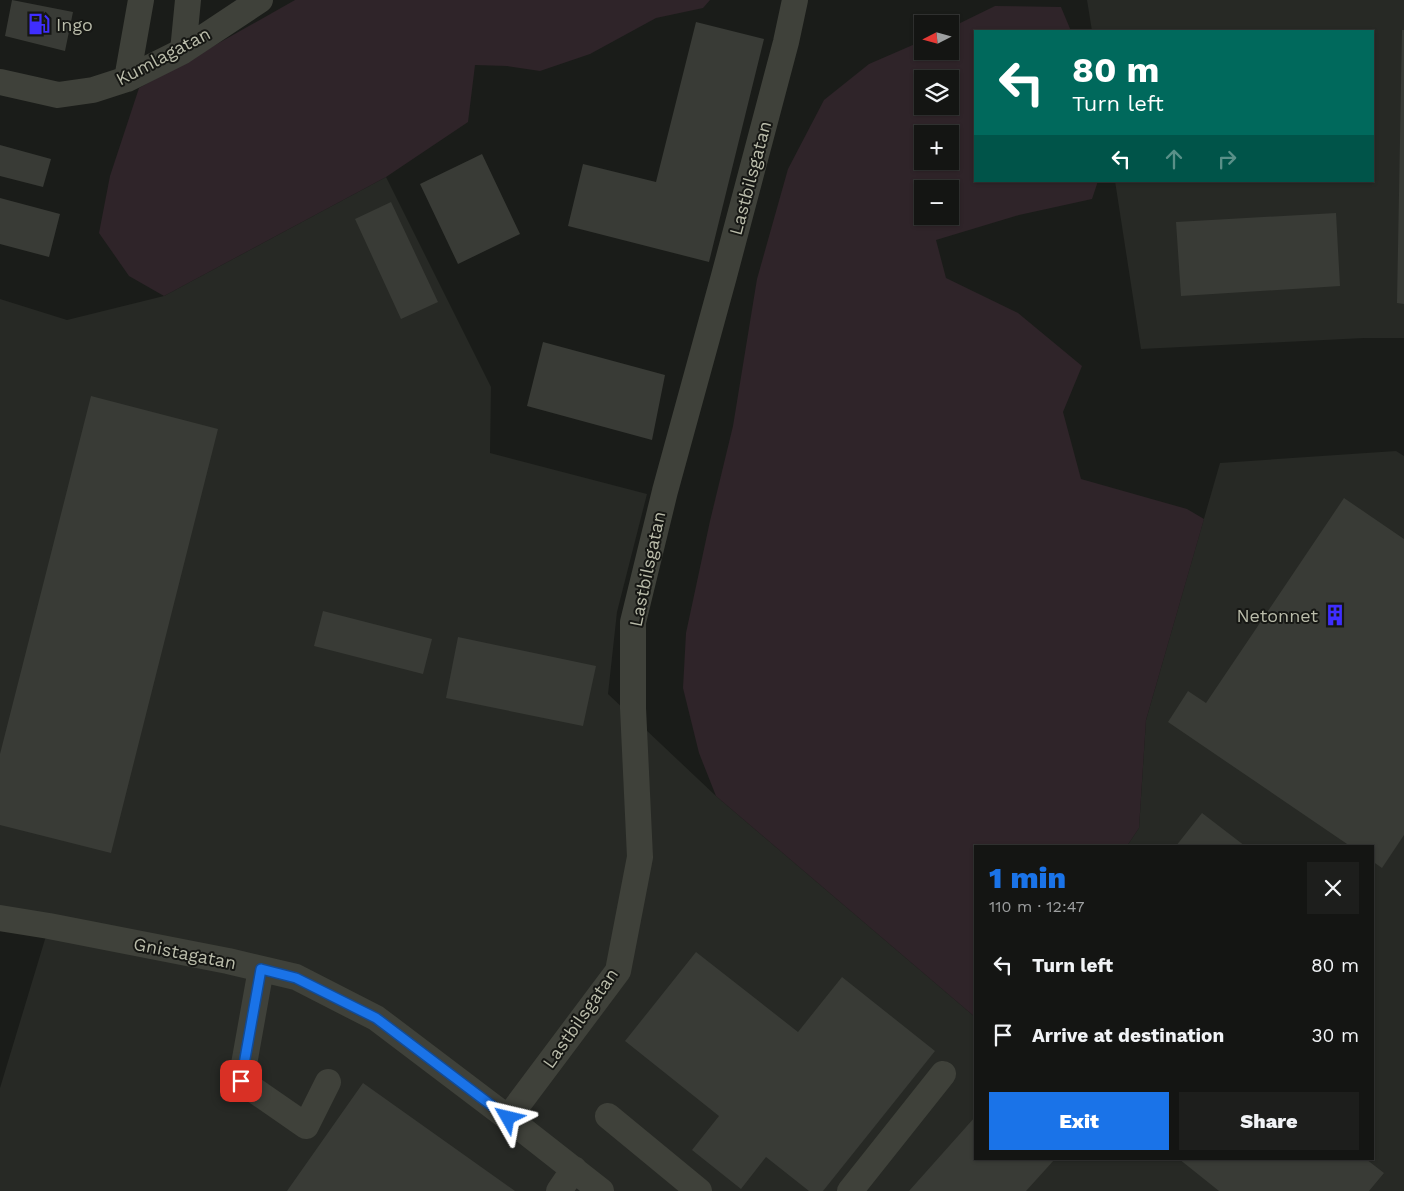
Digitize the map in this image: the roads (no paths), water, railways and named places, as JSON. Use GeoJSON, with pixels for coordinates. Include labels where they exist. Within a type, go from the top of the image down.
{"type":"FeatureCollection","features":[{"type":"Feature","properties":{"kind":"street"},"geometry":{"type":"LineString","coordinates":[[127,78],[141,0]]}},
{"type":"Feature","properties":{"kind":"street"},"geometry":{"type":"LineString","coordinates":[[183,51],[188,0]]}},
{"type":"Feature","properties":{"kind":"street","name":"Kumlagatan"},"geometry":{"type":"LineString","coordinates":[[0,82],[58,95],[93,90],[127,78],[183,51],[260,0]]}},
{"type":"Feature","properties":{"kind":"street","name":"Lastbilsgatan"},"geometry":{"type":"LineString","coordinates":[[508,1118],[618,971],[640,857],[633,708],[633,622],[665,491],[724,276],[795,0]]}},
{"type":"Feature","properties":{"kind":"street","name":"Gnistagatan"},"geometry":{"type":"LineString","coordinates":[[0,918],[228,961],[296,978],[376,1018],[602,1191]]}},
{"type":"Feature","properties":{"kind":"street"},"geometry":{"type":"LineString","coordinates":[[261,969],[241,1081],[306,1126],[328,1082]]}},
{"type":"Feature","properties":{"kind":"street"},"geometry":{"type":"LineString","coordinates":[[850,1191],[943,1074]]}},
{"type":"Feature","properties":{"kind":"street"},"geometry":{"type":"LineString","coordinates":[[608,1116],[699,1191]]}},
{"type":"Feature","properties":{"kind":"street"},"geometry":{"type":"LineString","coordinates":[[559,1191],[574,1169]]}},
{"type":"Feature","properties":{"kind":"place","name":"Ingo"},"geometry":{"type":"Point","coordinates":[39,24]}},
{"type":"Feature","properties":{"kind":"place","name":"Netonnet"},"geometry":{"type":"Point","coordinates":[1335,615]}}]}
